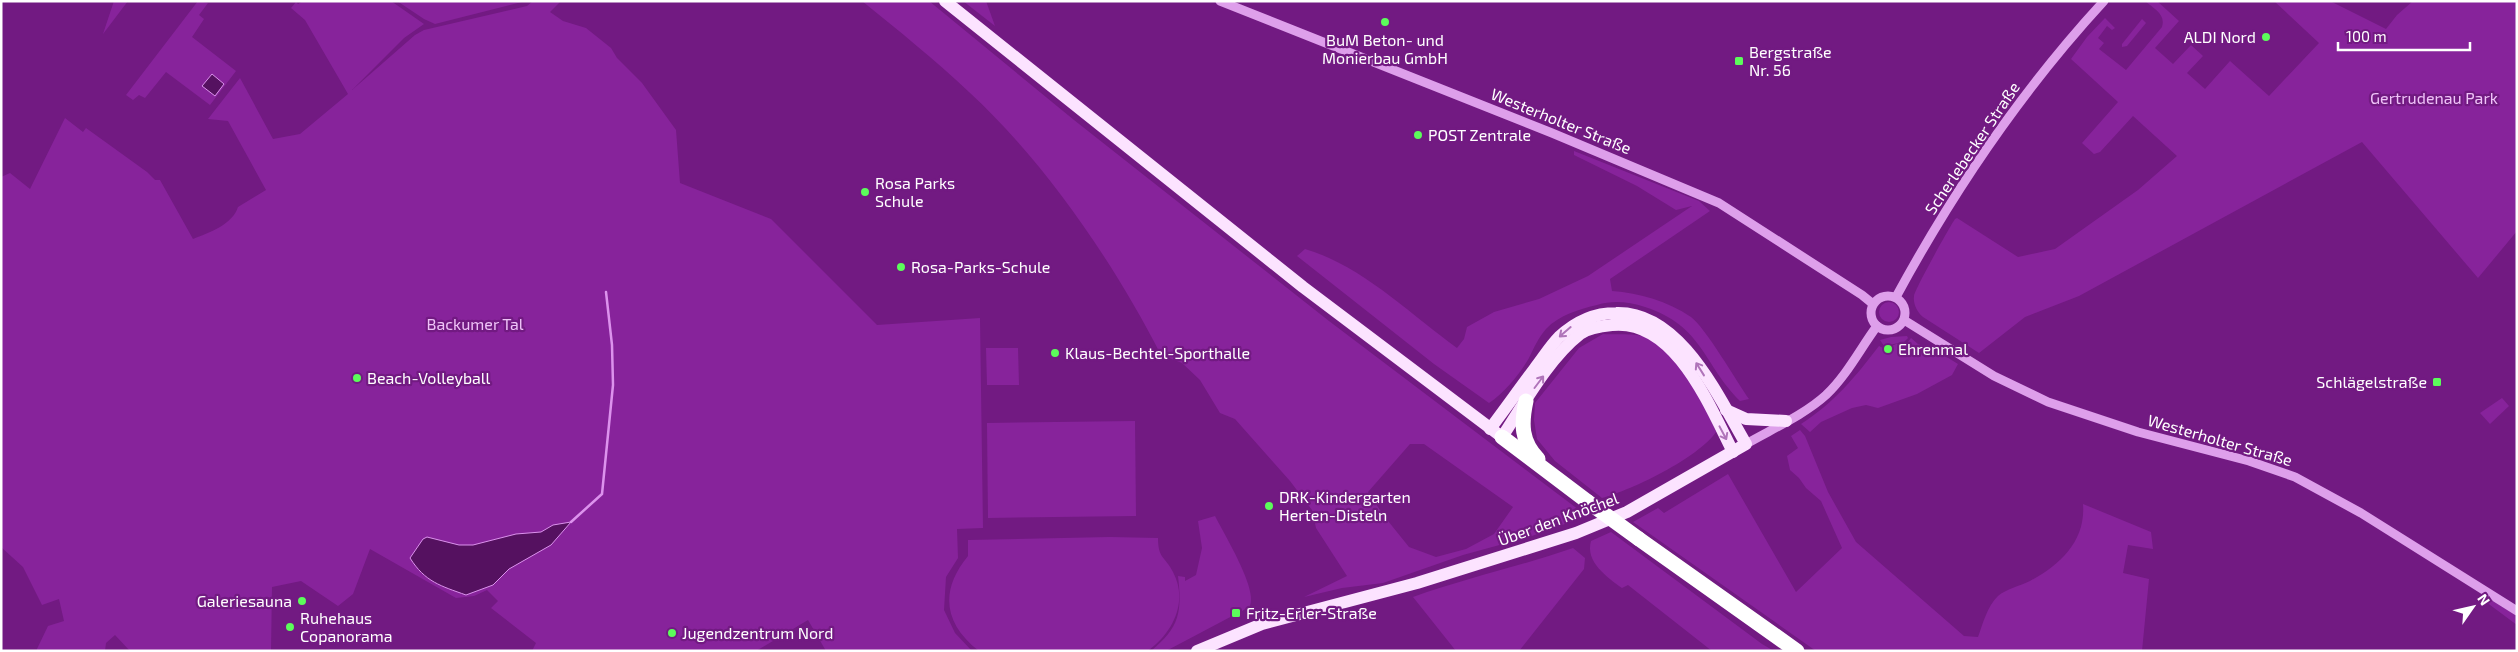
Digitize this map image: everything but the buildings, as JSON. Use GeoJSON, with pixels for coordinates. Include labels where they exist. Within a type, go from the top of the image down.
{"type":"FeatureCollection","features":[{"type":"Feature","properties":{"kind":"highway"},"geometry":{"type":"LineString","coordinates":[[1526,401],[1521,422],[1524,435],[1534,455],[1555,477]]}},
{"type":"Feature","properties":{"kind":"highway"},"geometry":{"type":"LineString","coordinates":[[1496,433],[1639,539],[1797,651]]}},
{"type":"Feature","properties":{"kind":"main road"},"geometry":{"type":"LineString","coordinates":[[944,1],[1302,287],[1496,433]]}},
{"type":"Feature","properties":{"kind":"main road"},"geometry":{"type":"LineString","coordinates":[[1496,433],[1557,339],[1574,324],[1604,313],[1638,315],[1654,321],[1674,335],[1695,361],[1746,444]]}},
{"type":"Feature","properties":{"kind":"main road"},"geometry":{"type":"LineString","coordinates":[[1496,433],[1526,401],[1565,347],[1581,333],[1599,326],[1616,324],[1636,327],[1665,344],[1678,356],[1703,396],[1733,452]]}},
{"type":"Feature","properties":{"kind":"main road"},"geometry":{"type":"LineString","coordinates":[[1726,410],[1746,419],[1786,421]]}},
{"type":"Feature","properties":{"kind":"main road","name":"Über den Knöchel"},"geometry":{"type":"LineString","coordinates":[[1197,651],[1262,624],[1417,582],[1576,533],[1627,512],[1746,444]]}},
{"type":"Feature","properties":{"kind":"street","name":"Westerholter Straße"},"geometry":{"type":"LineString","coordinates":[[1220,1],[1586,147],[1719,203],[1873,304]]}},
{"type":"Feature","properties":{"kind":"street","name":"Scherlebecker Straße"},"geometry":{"type":"LineString","coordinates":[[1896,297],[1922,250],[2000,126],[2051,62],[2104,1]]}},
{"type":"Feature","properties":{"kind":"street"},"geometry":{"type":"LineString","coordinates":[[1881,297],[1896,297],[1906,309],[1904,320],[1895,329],[1889,330],[1877,326],[1872,318],[1873,304],[1881,297]]}},
{"type":"Feature","properties":{"kind":"street","name":"Westerholter Straße"},"geometry":{"type":"LineString","coordinates":[[1904,320],[1994,376],[2048,402],[2138,432],[2266,467],[2311,485],[2361,513],[2517,611]]}},
{"type":"Feature","properties":{"kind":"street","name":"Über den Knöchel"},"geometry":{"type":"LineString","coordinates":[[1746,444],[1826,395],[1848,370],[1877,326]]}},
{"type":"Feature","properties":{"kind":"green space"},"geometry":{"type":"Polygon","coordinates":[[[114,1],[128,1],[103,34],[114,1]]]}},
{"type":"Feature","properties":{"kind":"green space"},"geometry":{"type":"Polygon","coordinates":[[[198,1],[208,3],[199,15],[204,19],[192,37],[236,71],[210,105],[166,72],[145,98],[139,95],[133,100],[126,95],[198,1]]]}},
{"type":"Feature","properties":{"kind":"green space","name":"Backumer Tal"},"geometry":{"type":"Polygon","coordinates":[[[303,1],[391,1],[424,24],[404,38],[352,90],[415,35],[424,30],[527,6],[533,1],[561,1],[550,12],[563,21],[586,28],[611,48],[617,58],[642,83],[676,130],[680,183],[771,219],[877,325],[980,318],[983,528],[957,529],[958,558],[946,577],[944,610],[955,633],[972,651],[826,651],[808,620],[756,651],[532,651],[536,643],[491,608],[498,601],[487,590],[474,596],[456,598],[370,549],[353,594],[338,606],[301,581],[272,587],[271,651],[130,651],[115,635],[106,643],[105,651],[36,651],[48,626],[64,621],[59,599],[42,605],[23,567],[1,547],[1,177],[10,173],[30,189],[65,118],[83,132],[86,128],[147,172],[155,180],[160,180],[193,239],[220,227],[231,218],[238,207],[266,190],[228,121],[208,119],[240,78],[273,139],[300,134],[348,94],[305,20],[291,8],[296,2],[298,4],[303,1]]]}},
{"type":"Feature","properties":{"kind":"green space"},"geometry":{"type":"Polygon","coordinates":[[[397,1],[526,1],[435,24],[397,1]]]}},
{"type":"Feature","properties":{"kind":"green space"},"geometry":{"type":"Polygon","coordinates":[[[862,1],[929,1],[1074,120],[1329,321],[1587,516],[1529,537],[1463,555],[1383,583],[1342,588],[1304,597],[1347,576],[1316,528],[1312,510],[1290,481],[1235,419],[1220,413],[1200,380],[1182,363],[1161,355],[1100,250],[1051,182],[1024,150],[969,92],[862,1]],[[1410,444],[1368,492],[1384,516],[1409,547],[1436,557],[1466,549],[1494,534],[1513,507],[1424,444],[1410,444]]]}},
{"type":"Feature","properties":{"kind":"green space"},"geometry":{"type":"Polygon","coordinates":[[[963,1],[986,1],[995,26],[963,1]]]}},
{"type":"Feature","properties":{"kind":"green space","name":"Gertrudenau Park"},"geometry":{"type":"Polygon","coordinates":[[[2145,1],[2157,1],[2179,21],[2155,48],[2173,64],[2191,45],[2203,56],[2187,73],[2205,89],[2230,61],[2269,96],[2319,43],[2274,1],[2330,1],[2386,29],[2397,15],[2413,1],[2517,1],[2517,231],[2478,278],[2362,142],[2079,296],[2025,317],[1979,353],[1923,317],[1917,310],[1914,302],[1914,296],[1920,282],[1955,219],[1957,218],[2018,257],[2055,249],[2138,190],[2177,156],[2133,116],[2100,152],[2094,154],[2082,143],[2118,102],[2071,59],[2087,37],[2105,18],[2115,28],[2112,30],[2107,26],[2098,38],[2104,43],[2099,49],[2126,70],[2162,27],[2161,15],[2145,1]]]}},
{"type":"Feature","properties":{"kind":"green space"},"geometry":{"type":"Polygon","coordinates":[[[2142,19],[2146,23],[2127,46],[2122,47],[2122,44],[2142,19]]]}},
{"type":"Feature","properties":{"kind":"green space"},"geometry":{"type":"Polygon","coordinates":[[[1574,151],[1699,201],[1710,211],[1610,279],[1612,291],[1653,299],[1672,306],[1691,317],[1712,343],[1749,399],[1740,401],[1691,335],[1679,324],[1645,307],[1615,302],[1603,303],[1577,311],[1563,316],[1551,324],[1536,343],[1529,358],[1516,377],[1501,394],[1489,403],[1434,364],[1297,256],[1305,249],[1326,256],[1346,266],[1384,292],[1457,348],[1464,339],[1467,327],[1494,312],[1539,299],[1588,276],[1692,206],[1676,210],[1637,186],[1574,155],[1574,151]]]}},
{"type":"Feature","properties":{"kind":"green space"},"geometry":{"type":"Polygon","coordinates":[[[1885,302],[1893,302],[1899,308],[1899,316],[1893,322],[1885,322],[1879,316],[1879,308],[1885,302]]]}},
{"type":"Feature","properties":{"kind":"green space"},"geometry":{"type":"Polygon","coordinates":[[[1603,334],[1646,337],[1669,352],[1698,392],[1716,432],[1695,452],[1664,472],[1630,488],[1602,498],[1555,461],[1537,439],[1534,420],[1535,403],[1579,348],[1603,334]]]}},
{"type":"Feature","properties":{"kind":"green space"},"geometry":{"type":"Polygon","coordinates":[[[1907,336],[1908,338],[1904,342],[1884,346],[1880,340],[1907,336]]]}},
{"type":"Feature","properties":{"kind":"green space"},"geometry":{"type":"Polygon","coordinates":[[[1911,338],[1918,344],[1937,351],[1958,364],[1952,375],[1917,394],[1878,408],[1866,405],[1852,408],[1821,422],[1810,432],[1801,424],[1824,407],[1844,388],[1879,346],[1885,349],[1896,344],[1907,343],[1911,338]]]}},
{"type":"Feature","properties":{"kind":"green space"},"geometry":{"type":"Polygon","coordinates":[[[986,348],[1018,348],[1019,385],[987,385],[986,348]]]}},
{"type":"Feature","properties":{"kind":"green space"},"geometry":{"type":"Polygon","coordinates":[[[2502,398],[2509,406],[2490,424],[2480,413],[2502,398]]]}},
{"type":"Feature","properties":{"kind":"green space"},"geometry":{"type":"Polygon","coordinates":[[[1135,421],[1136,516],[988,518],[987,423],[1135,421]]]}},
{"type":"Feature","properties":{"kind":"green space"},"geometry":{"type":"Polygon","coordinates":[[[1800,430],[1805,436],[1828,492],[1856,542],[1964,636],[1978,637],[1988,610],[1998,596],[2041,575],[2061,559],[2069,550],[2080,529],[2083,517],[2083,504],[2151,532],[2153,549],[2128,545],[2123,573],[2149,579],[2142,651],[1816,651],[1633,522],[1658,508],[1664,513],[1728,474],[1796,592],[1842,548],[1821,501],[1790,470],[1787,456],[1798,448],[1791,436],[1800,430]]]}},
{"type":"Feature","properties":{"kind":"green space"},"geometry":{"type":"Polygon","coordinates":[[[1215,516],[1245,575],[1251,598],[1250,606],[1242,611],[1241,609],[1235,611],[1236,614],[1166,651],[1151,651],[1168,634],[1177,618],[1180,600],[1178,576],[1185,577],[1185,581],[1196,575],[1202,548],[1198,521],[1215,516]]]}},
{"type":"Feature","properties":{"kind":"green space"},"geometry":{"type":"Polygon","coordinates":[[[1611,532],[1774,651],[1712,651],[1628,585],[1622,588],[1599,568],[1591,556],[1591,541],[1611,532]]]}},
{"type":"Feature","properties":{"kind":"green space"},"geometry":{"type":"Polygon","coordinates":[[[1110,537],[1158,538],[1159,550],[1178,583],[1179,605],[1176,616],[1165,635],[1149,650],[979,651],[958,629],[952,618],[949,606],[950,594],[953,581],[968,556],[968,540],[1110,537]]]}},
{"type":"Feature","properties":{"kind":"green space"},"geometry":{"type":"Polygon","coordinates":[[[1573,548],[1585,558],[1584,569],[1519,651],[1456,651],[1413,597],[1534,561],[1573,548]]]}},
{"type":"Feature","properties":{"kind":"green space"},"geometry":{"type":"Polygon","coordinates":[[[2488,598],[2517,616],[2517,625],[2486,602],[2488,598]]]}},
{"type":"Feature","properties":{"kind":"shaded area"},"geometry":{"type":"Polygon","coordinates":[[[212,74],[224,84],[215,96],[202,86],[212,74]]]}},
{"type":"Feature","properties":{"kind":"shaded area"},"geometry":{"type":"Polygon","coordinates":[[[571,522],[551,545],[509,569],[493,585],[466,595],[434,582],[422,573],[410,558],[423,539],[427,537],[459,545],[473,545],[516,534],[541,532],[553,525],[571,522]]]}},
{"type":"Feature","properties":{"kind":"waterway"},"geometry":{"type":"LineString","coordinates":[[571,522],[602,494],[613,385],[612,345],[606,292]]}},
{"type":"Feature","properties":{"kind":"place","name":"BuM Beton- und Monierbau GmbH"},"geometry":{"type":"Point","coordinates":[1385,22]}},
{"type":"Feature","properties":{"kind":"place","name":"ALDI Nord"},"geometry":{"type":"Point","coordinates":[2266,37]}},
{"type":"Feature","properties":{"kind":"place","name":"Bergstraße Nr. 56"},"geometry":{"type":"Point","coordinates":[1739,61]}},
{"type":"Feature","properties":{"kind":"place","name":"POST Zentrale"},"geometry":{"type":"Point","coordinates":[1418,135]}},
{"type":"Feature","properties":{"kind":"place","name":"Rosa Parks Schule"},"geometry":{"type":"Point","coordinates":[865,192]}},
{"type":"Feature","properties":{"kind":"place","name":"Rosa-Parks-Schule"},"geometry":{"type":"Point","coordinates":[901,267]}},
{"type":"Feature","properties":{"kind":"place","name":"Ehrenmal"},"geometry":{"type":"Point","coordinates":[1888,349]}},
{"type":"Feature","properties":{"kind":"place","name":"Klaus-Bechtel-Sporthalle"},"geometry":{"type":"Point","coordinates":[1055,353]}},
{"type":"Feature","properties":{"kind":"place","name":"Beach-Volleyball"},"geometry":{"type":"Point","coordinates":[357,378]}},
{"type":"Feature","properties":{"kind":"place","name":"Schlägelstraße"},"geometry":{"type":"Point","coordinates":[2437,382]}},
{"type":"Feature","properties":{"kind":"place","name":"DRK-Kindergarten Herten-Disteln"},"geometry":{"type":"Point","coordinates":[1269,506]}},
{"type":"Feature","properties":{"kind":"place","name":"Galeriesauna"},"geometry":{"type":"Point","coordinates":[302,601]}},
{"type":"Feature","properties":{"kind":"place","name":"Fritz-Erler-Straße"},"geometry":{"type":"Point","coordinates":[1236,613]}},
{"type":"Feature","properties":{"kind":"place","name":"Ruhehaus Copanorama"},"geometry":{"type":"Point","coordinates":[290,627]}},
{"type":"Feature","properties":{"kind":"place","name":"Jugendzentrum Nord"},"geometry":{"type":"Point","coordinates":[672,633]}}]}
